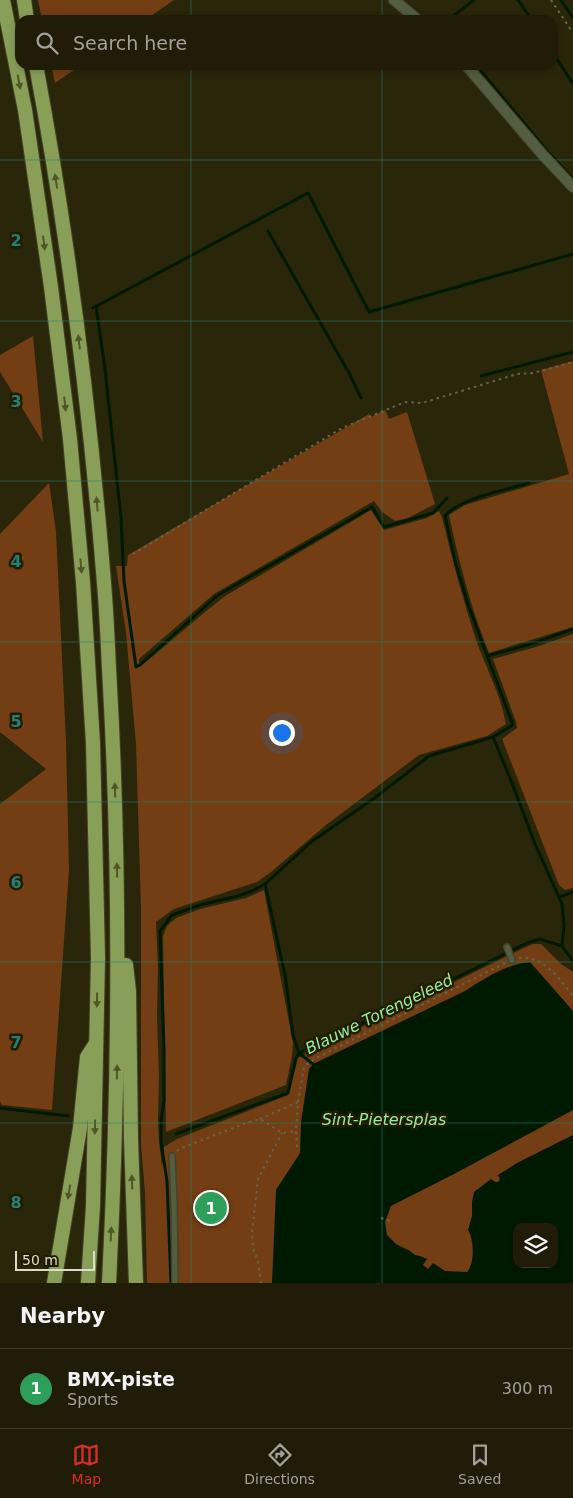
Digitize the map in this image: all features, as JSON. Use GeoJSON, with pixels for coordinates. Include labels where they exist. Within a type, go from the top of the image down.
{"type":"FeatureCollection","features":[{"type":"Feature","properties":{"kind":"highway"},"geometry":{"type":"LineString","coordinates":[[3,0],[15,60]]}},
{"type":"Feature","properties":{"kind":"highway"},"geometry":{"type":"LineString","coordinates":[[24,0],[26,15]]}},
{"type":"Feature","properties":{"kind":"highway"},"geometry":{"type":"LineString","coordinates":[[17,70],[25,110],[51,287],[70,439],[93,743],[98,958],[93,1206],[88,1283]]}},
{"type":"Feature","properties":{"kind":"highway"},"geometry":{"type":"LineString","coordinates":[[37,70],[70,275],[91,440],[104,585],[113,742],[118,902],[116,1129],[109,1283]]}},
{"type":"Feature","properties":{"kind":"highway"},"geometry":{"type":"LineString","coordinates":[[118,902],[129,992],[131,1139],[136,1283]]}},
{"type":"Feature","properties":{"kind":"highway"},"geometry":{"type":"LineString","coordinates":[[54,1283],[80,1128],[87,1057],[96,1043]]}},
{"type":"Feature","properties":{"kind":"street"},"geometry":{"type":"LineString","coordinates":[[394,0],[412,15]]}},
{"type":"Feature","properties":{"kind":"street"},"geometry":{"type":"LineString","coordinates":[[470,70],[542,154],[573,187]]}},
{"type":"Feature","properties":{"kind":"lane"},"geometry":{"type":"LineString","coordinates":[[507,947],[512,960]]}},
{"type":"Feature","properties":{"kind":"lane"},"geometry":{"type":"LineString","coordinates":[[172,1156],[175,1283]]}},
{"type":"Feature","properties":{"kind":"path"},"geometry":{"type":"LineString","coordinates":[[551,0],[573,33]]}},
{"type":"Feature","properties":{"kind":"path"},"geometry":{"type":"LineString","coordinates":[[133,554],[342,428],[405,402],[422,403],[517,374],[533,373],[573,362]]}},
{"type":"Feature","properties":{"kind":"path"},"geometry":{"type":"LineString","coordinates":[[297,1147],[298,1102],[304,1066],[318,1057],[512,960],[528,957],[536,959],[550,969],[573,996]]}},
{"type":"Feature","properties":{"kind":"path"},"geometry":{"type":"LineString","coordinates":[[172,1156],[179,1149],[260,1119],[298,1102]]}},
{"type":"Feature","properties":{"kind":"path"},"geometry":{"type":"LineString","coordinates":[[260,1119],[282,1133],[296,1132]]}},
{"type":"Feature","properties":{"kind":"path"},"geometry":{"type":"LineString","coordinates":[[261,1283],[258,1261],[253,1248],[252,1233],[258,1178],[282,1133]]}},
{"type":"Feature","properties":{"kind":"path"},"geometry":{"type":"LineString","coordinates":[[381,1218],[390,1221]]}},
{"type":"Feature","properties":{"kind":"shaded area"},"geometry":{"type":"Polygon","coordinates":[[[38,0],[174,0],[152,15],[41,15],[38,0]]]}},
{"type":"Feature","properties":{"kind":"shaded area"},"geometry":{"type":"Polygon","coordinates":[[[52,70],[74,70],[55,83],[52,70]]]}},
{"type":"Feature","properties":{"kind":"shaded area"},"geometry":{"type":"Polygon","coordinates":[[[33,336],[43,442],[0,372],[0,355],[33,336]]]}},
{"type":"Feature","properties":{"kind":"shaded area"},"geometry":{"type":"Polygon","coordinates":[[[573,361],[573,627],[489,653],[466,585],[449,515],[465,505],[569,474],[541,370],[573,361]]]}},
{"type":"Feature","properties":{"kind":"shaded area"},"geometry":{"type":"Polygon","coordinates":[[[385,410],[389,419],[407,412],[435,504],[408,518],[395,521],[382,512],[374,501],[214,594],[139,659],[140,667],[225,596],[371,510],[384,530],[427,518],[439,511],[471,625],[497,692],[506,724],[487,736],[419,755],[326,825],[257,882],[174,909],[156,922],[158,968],[158,1121],[162,1166],[164,1147],[177,1139],[288,1095],[298,1058],[526,947],[533,944],[541,944],[561,964],[573,972],[573,1283],[147,1283],[145,1193],[141,1145],[141,908],[136,744],[126,633],[116,566],[127,566],[128,555],[369,414],[371,417],[385,410]]]}},
{"type":"Feature","properties":{"kind":"shaded area"},"geometry":{"type":"Polygon","coordinates":[[[49,483],[56,531],[66,741],[69,870],[52,1110],[2,1105],[0,1101],[0,804],[46,769],[0,732],[0,534],[49,483]]]}},
{"type":"Feature","properties":{"kind":"shaded area"},"geometry":{"type":"Polygon","coordinates":[[[573,634],[573,888],[565,890],[559,885],[502,739],[517,728],[493,659],[573,634]]]}},
{"type":"Feature","properties":{"kind":"shaded area"},"geometry":{"type":"Polygon","coordinates":[[[264,890],[293,1043],[286,1085],[166,1132],[163,936],[167,926],[176,918],[200,909],[246,898],[264,890]]]}},
{"type":"Feature","properties":{"kind":"water","name":"Sint-Pietersplas"},"geometry":{"type":"Polygon","coordinates":[[[530,962],[573,1011],[573,1110],[391,1206],[385,1222],[387,1235],[396,1244],[415,1255],[427,1259],[423,1265],[428,1269],[433,1263],[445,1271],[467,1272],[470,1268],[473,1251],[472,1240],[468,1230],[472,1216],[474,1192],[491,1179],[498,1182],[500,1179],[498,1175],[517,1163],[573,1135],[573,1283],[272,1283],[276,1190],[300,1153],[301,1122],[309,1069],[313,1064],[465,991],[496,972],[530,962]]]}},
{"type":"Feature","properties":{"kind":"waterway"},"geometry":{"type":"LineString","coordinates":[[454,15],[474,0]]}},
{"type":"Feature","properties":{"kind":"waterway"},"geometry":{"type":"LineString","coordinates":[[518,0],[528,15]]}},
{"type":"Feature","properties":{"kind":"waterway"},"geometry":{"type":"LineString","coordinates":[[561,0],[573,18]]}},
{"type":"Feature","properties":{"kind":"waterway"},"geometry":{"type":"LineString","coordinates":[[558,61],[573,84]]}},
{"type":"Feature","properties":{"kind":"waterway"},"geometry":{"type":"LineString","coordinates":[[480,70],[548,152],[573,179]]}},
{"type":"Feature","properties":{"kind":"waterway"},"geometry":{"type":"LineString","coordinates":[[93,308],[308,193],[369,312],[573,254]]}},
{"type":"Feature","properties":{"kind":"waterway"},"geometry":{"type":"LineString","coordinates":[[268,231],[349,373],[361,398]]}},
{"type":"Feature","properties":{"kind":"waterway"},"geometry":{"type":"LineString","coordinates":[[96,306],[105,369],[121,518],[124,581],[136,667],[218,595],[372,507],[384,527],[433,513],[447,498]]}},
{"type":"Feature","properties":{"kind":"waterway"},"geometry":{"type":"LineString","coordinates":[[481,376],[573,352]]}},
{"type":"Feature","properties":{"kind":"waterway"},"geometry":{"type":"LineString","coordinates":[[529,483],[472,500],[451,510],[445,516],[456,565],[469,607],[513,725],[493,737],[535,844],[562,904],[564,925],[562,946]]}},
{"type":"Feature","properties":{"kind":"waterway"},"geometry":{"type":"LineString","coordinates":[[487,656],[534,643],[573,629]]}},
{"type":"Feature","properties":{"kind":"waterway"},"geometry":{"type":"LineString","coordinates":[[313,1064],[299,1053],[293,1035],[285,975],[265,884],[311,842],[376,797],[429,756],[493,737]]}},
{"type":"Feature","properties":{"kind":"waterway"},"geometry":{"type":"LineString","coordinates":[[171,1283],[167,1181],[161,1142],[164,1100],[164,1049],[160,931],[172,915],[200,905],[238,896],[265,884]]}},
{"type":"Feature","properties":{"kind":"waterway"},"geometry":{"type":"LineString","coordinates":[[560,897],[573,892]]}},
{"type":"Feature","properties":{"kind":"waterway","name":"Blauwe Torengeleed"},"geometry":{"type":"LineString","coordinates":[[176,1134],[288,1093],[296,1058],[299,1053],[527,943],[540,939],[562,946],[573,961]]}},
{"type":"Feature","properties":{"kind":"waterway","name":"Blauwe Torengeleed"},"geometry":{"type":"LineString","coordinates":[[0,1108],[68,1116]]}},
{"type":"Feature","properties":{"kind":"place","name":"BMX-piste"},"geometry":{"type":"Point","coordinates":[211,1208]}}]}
